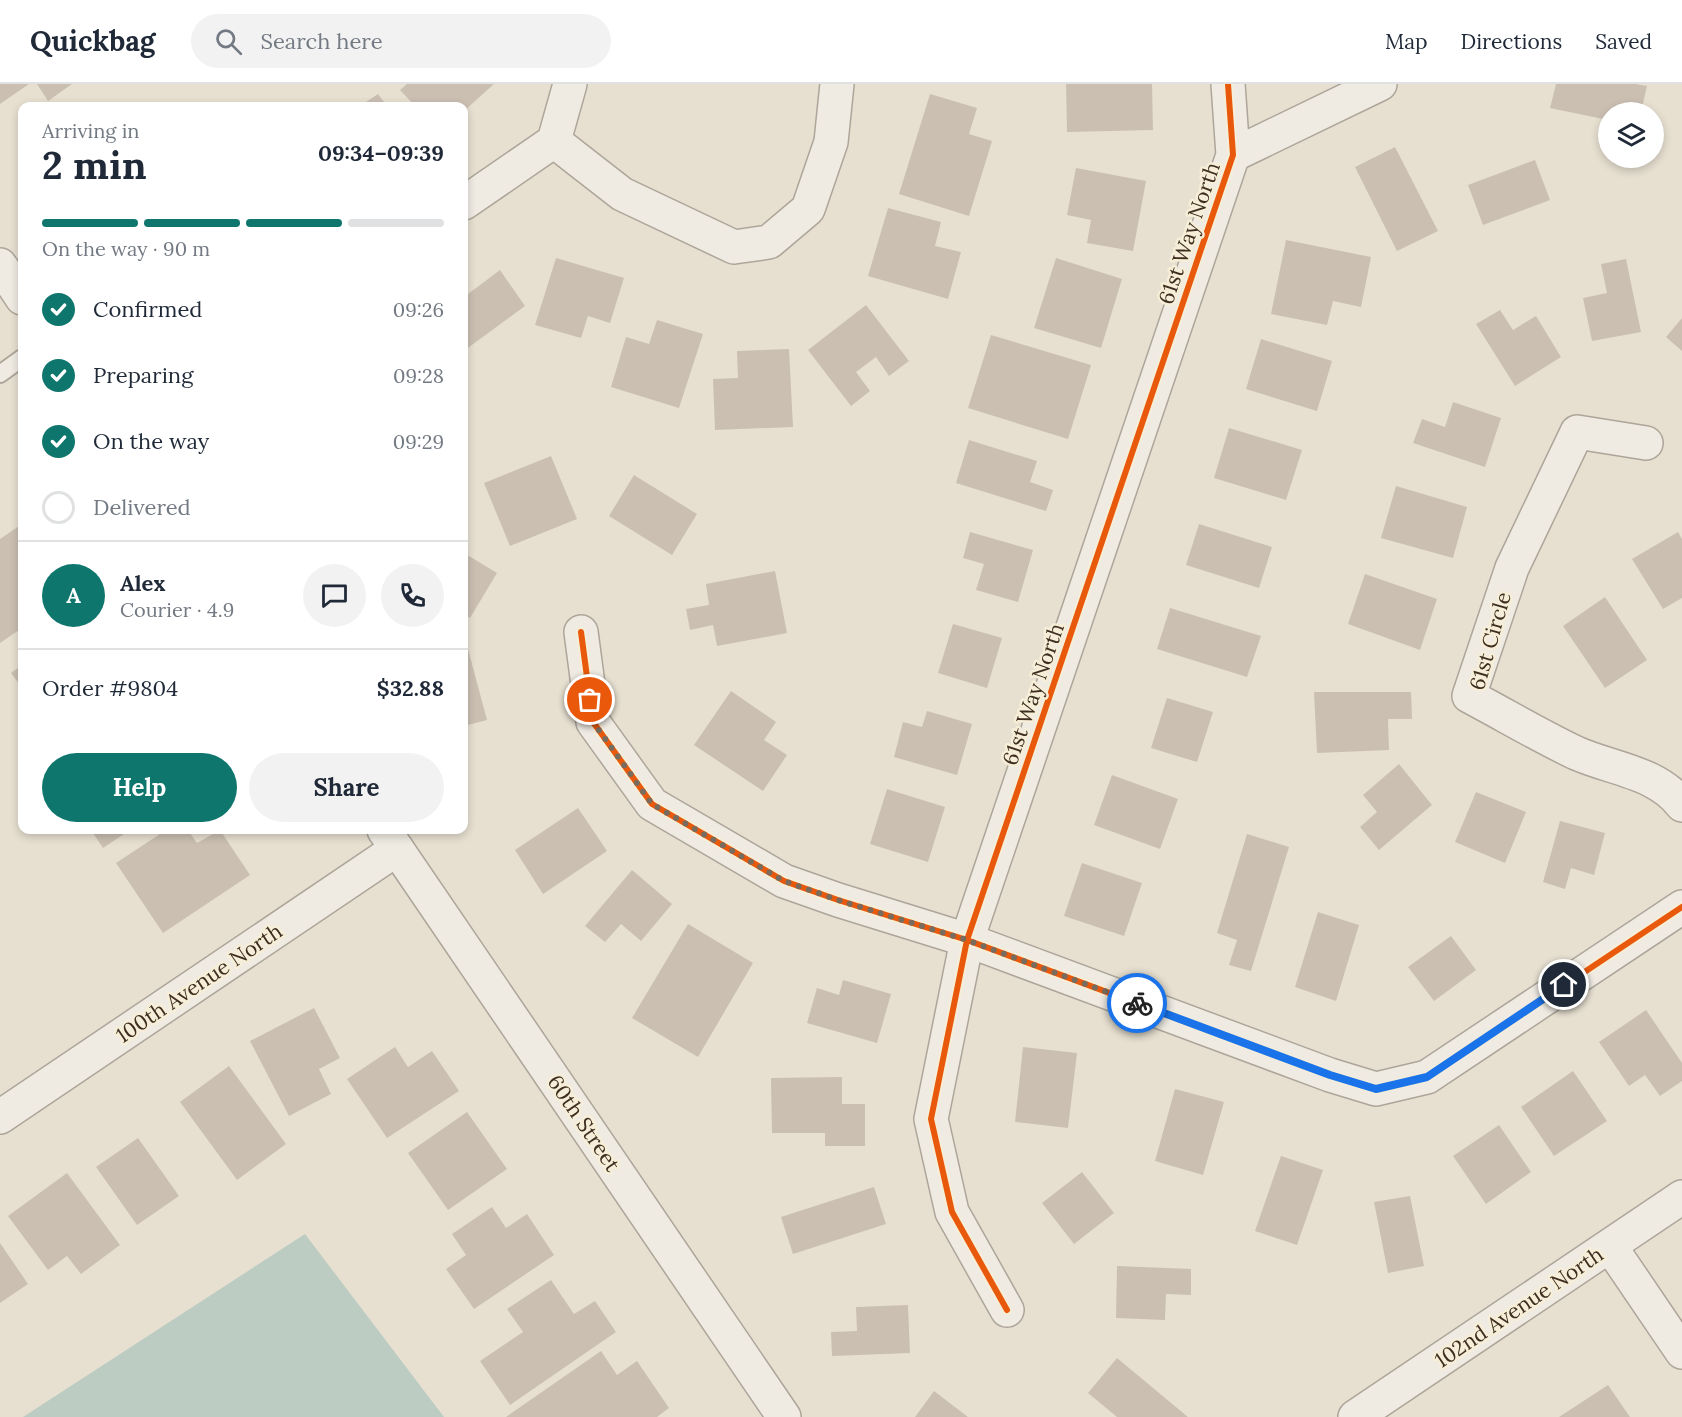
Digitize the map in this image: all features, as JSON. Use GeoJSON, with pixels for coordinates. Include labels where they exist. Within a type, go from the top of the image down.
{"type":"FeatureCollection","features":[{"type":"Feature","properties":{"kind":"street"},"geometry":{"type":"LineString","coordinates":[[468,199],[554,141],[570,84]]}},
{"type":"Feature","properties":{"kind":"street"},"geometry":{"type":"LineString","coordinates":[[554,141],[622,194],[734,247],[769,242],[808,209],[831,142],[837,84]]}},
{"type":"Feature","properties":{"kind":"street","name":"61st Way North"},"geometry":{"type":"LineString","coordinates":[[1007,1310],[952,1212],[931,1119],[967,940],[1233,155],[1228,84]]}},
{"type":"Feature","properties":{"kind":"street"},"geometry":{"type":"LineString","coordinates":[[1233,155],[1380,84]]}},
{"type":"Feature","properties":{"kind":"street"},"geometry":{"type":"LineString","coordinates":[[0,265],[18,292]]}},
{"type":"Feature","properties":{"kind":"street","name":"61st Circle"},"geometry":{"type":"LineString","coordinates":[[1646,443],[1577,432],[1512,568],[1470,696],[1577,753],[1647,778],[1675,797],[1682,806]]}},
{"type":"Feature","properties":{"kind":"street"},"geometry":{"type":"LineString","coordinates":[[581,632],[593,722],[652,804],[784,881],[967,940],[1330,1075],[1376,1089],[1427,1077],[1682,907]]}},
{"type":"Feature","properties":{"kind":"street","name":"100th Avenue North"},"geometry":{"type":"LineString","coordinates":[[0,1117],[391,839]]}},
{"type":"Feature","properties":{"kind":"street","name":"60th Street"},"geometry":{"type":"LineString","coordinates":[[391,839],[784,1417]]}},
{"type":"Feature","properties":{"kind":"street","name":"102nd Avenue North"},"geometry":{"type":"LineString","coordinates":[[1355,1417],[1682,1197]]}},
{"type":"Feature","properties":{"kind":"street"},"geometry":{"type":"LineString","coordinates":[[1610,1246],[1682,1352]]}},
{"type":"Feature","properties":{"kind":"lane"},"geometry":{"type":"LineString","coordinates":[[0,374],[18,361]]}},
{"type":"Feature","properties":{"kind":"shaded area"},"geometry":{"type":"Polygon","coordinates":[[[305,1234],[444,1417],[23,1417],[305,1234]]]}},
{"type":"Feature","properties":{"kind":"building"},"geometry":{"type":"Polygon","coordinates":[[[0,84],[29,84],[0,104],[0,84]]]}},
{"type":"Feature","properties":{"kind":"building"},"geometry":{"type":"Polygon","coordinates":[[[37,84],[72,84],[48,101],[37,84]]]}},
{"type":"Feature","properties":{"kind":"building"},"geometry":{"type":"Polygon","coordinates":[[[407,84],[494,84],[468,107],[468,102],[411,102],[400,90],[407,84]]]}},
{"type":"Feature","properties":{"kind":"building"},"geometry":{"type":"Polygon","coordinates":[[[1066,84],[1152,84],[1153,130],[1067,132],[1066,84]]]}},
{"type":"Feature","properties":{"kind":"building"},"geometry":{"type":"Polygon","coordinates":[[[1556,84],[1647,86],[1643,102],[1598,102],[1598,118],[1550,108],[1556,84]]]}},
{"type":"Feature","properties":{"kind":"building"},"geometry":{"type":"Polygon","coordinates":[[[378,94],[384,102],[366,102],[378,94]]]}},
{"type":"Feature","properties":{"kind":"building"},"geometry":{"type":"Polygon","coordinates":[[[930,94],[977,108],[969,134],[992,141],[969,216],[899,194],[930,94]]]}},
{"type":"Feature","properties":{"kind":"building"},"geometry":{"type":"Polygon","coordinates":[[[1395,147],[1438,231],[1397,251],[1355,167],[1395,147]]]}},
{"type":"Feature","properties":{"kind":"building"},"geometry":{"type":"Polygon","coordinates":[[[1535,160],[1550,200],[1483,225],[1468,185],[1535,160]]]}},
{"type":"Feature","properties":{"kind":"building"},"geometry":{"type":"Polygon","coordinates":[[[1076,168],[1146,181],[1133,251],[1087,243],[1091,220],[1067,215],[1076,168]]]}},
{"type":"Feature","properties":{"kind":"building"},"geometry":{"type":"Polygon","coordinates":[[[888,208],[941,222],[935,246],[961,252],[948,299],[868,276],[888,208]]]}},
{"type":"Feature","properties":{"kind":"building"},"geometry":{"type":"Polygon","coordinates":[[[1286,240],[1371,257],[1361,307],[1333,301],[1327,325],[1271,314],[1286,240]]]}},
{"type":"Feature","properties":{"kind":"building"},"geometry":{"type":"Polygon","coordinates":[[[556,258],[624,278],[610,323],[588,316],[581,338],[535,325],[556,258]]]}},
{"type":"Feature","properties":{"kind":"building"},"geometry":{"type":"Polygon","coordinates":[[[1056,258],[1122,279],[1101,348],[1034,328],[1056,258]]]}},
{"type":"Feature","properties":{"kind":"building"},"geometry":{"type":"Polygon","coordinates":[[[1626,259],[1641,332],[1592,341],[1583,298],[1607,293],[1601,264],[1626,259]]]}},
{"type":"Feature","properties":{"kind":"building"},"geometry":{"type":"Polygon","coordinates":[[[500,270],[525,306],[468,348],[468,294],[500,270]]]}},
{"type":"Feature","properties":{"kind":"building"},"geometry":{"type":"Polygon","coordinates":[[[866,305],[909,361],[889,376],[876,357],[856,372],[870,391],[851,406],[808,350],[866,305]]]}},
{"type":"Feature","properties":{"kind":"building"},"geometry":{"type":"Polygon","coordinates":[[[1500,310],[1513,330],[1536,316],[1561,357],[1515,386],[1476,324],[1500,310]]]}},
{"type":"Feature","properties":{"kind":"building"},"geometry":{"type":"Polygon","coordinates":[[[1682,318],[1682,351],[1666,337],[1682,318]]]}},
{"type":"Feature","properties":{"kind":"building"},"geometry":{"type":"Polygon","coordinates":[[[657,320],[703,334],[679,408],[611,387],[626,337],[649,344],[657,320]]]}},
{"type":"Feature","properties":{"kind":"building"},"geometry":{"type":"Polygon","coordinates":[[[991,335],[1091,365],[1068,439],[968,408],[991,335]]]}},
{"type":"Feature","properties":{"kind":"building"},"geometry":{"type":"Polygon","coordinates":[[[1261,339],[1332,361],[1317,411],[1246,389],[1261,339]]]}},
{"type":"Feature","properties":{"kind":"building"},"geometry":{"type":"Polygon","coordinates":[[[789,349],[793,427],[715,430],[713,379],[738,378],[737,351],[789,349]]]}},
{"type":"Feature","properties":{"kind":"building"},"geometry":{"type":"Polygon","coordinates":[[[1453,402],[1501,418],[1485,467],[1413,443],[1422,419],[1445,427],[1453,402]]]}},
{"type":"Feature","properties":{"kind":"building"},"geometry":{"type":"Polygon","coordinates":[[[1229,428],[1302,450],[1286,500],[1214,478],[1229,428]]]}},
{"type":"Feature","properties":{"kind":"building"},"geometry":{"type":"Polygon","coordinates":[[[969,440],[1037,461],[1030,482],[1053,490],[1046,511],[956,483],[969,440]]]}},
{"type":"Feature","properties":{"kind":"building"},"geometry":{"type":"Polygon","coordinates":[[[551,456],[577,519],[510,546],[484,483],[551,456]]]}},
{"type":"Feature","properties":{"kind":"building"},"geometry":{"type":"Polygon","coordinates":[[[634,475],[697,514],[672,555],[609,516],[634,475]]]}},
{"type":"Feature","properties":{"kind":"building"},"geometry":{"type":"Polygon","coordinates":[[[1396,486],[1467,507],[1453,558],[1381,538],[1396,486]]]}},
{"type":"Feature","properties":{"kind":"building"},"geometry":{"type":"Polygon","coordinates":[[[1199,524],[1272,547],[1259,588],[1186,565],[1199,524]]]}},
{"type":"Feature","properties":{"kind":"building"},"geometry":{"type":"Polygon","coordinates":[[[18,527],[18,631],[0,643],[0,539],[18,527]]]}},
{"type":"Feature","properties":{"kind":"building"},"geometry":{"type":"Polygon","coordinates":[[[970,532],[1033,550],[1018,602],[976,590],[984,564],[963,558],[970,532]]]}},
{"type":"Feature","properties":{"kind":"building"},"geometry":{"type":"Polygon","coordinates":[[[1678,532],[1682,539],[1682,598],[1663,609],[1632,559],[1678,532]]]}},
{"type":"Feature","properties":{"kind":"building"},"geometry":{"type":"Polygon","coordinates":[[[468,555],[497,573],[470,618],[468,617],[468,555]]]}},
{"type":"Feature","properties":{"kind":"building"},"geometry":{"type":"Polygon","coordinates":[[[775,571],[787,633],[717,646],[713,625],[690,630],[686,609],[709,605],[706,584],[775,571]]]}},
{"type":"Feature","properties":{"kind":"building"},"geometry":{"type":"Polygon","coordinates":[[[1365,574],[1437,599],[1420,650],[1348,624],[1365,574]]]}},
{"type":"Feature","properties":{"kind":"building"},"geometry":{"type":"Polygon","coordinates":[[[1605,597],[1647,660],[1605,688],[1563,626],[1605,597]]]}},
{"type":"Feature","properties":{"kind":"building"},"geometry":{"type":"Polygon","coordinates":[[[1170,608],[1261,636],[1247,677],[1157,649],[1170,608]]]}},
{"type":"Feature","properties":{"kind":"building"},"geometry":{"type":"Polygon","coordinates":[[[953,624],[1002,638],[987,688],[938,673],[953,624]]]}},
{"type":"Feature","properties":{"kind":"building"},"geometry":{"type":"Polygon","coordinates":[[[468,649],[487,720],[468,725],[468,649]]]}},
{"type":"Feature","properties":{"kind":"building"},"geometry":{"type":"Polygon","coordinates":[[[18,668],[18,683],[11,673],[18,668]]]}},
{"type":"Feature","properties":{"kind":"building"},"geometry":{"type":"Polygon","coordinates":[[[731,691],[776,722],[764,740],[787,755],[763,791],[694,745],[731,691]]]}},
{"type":"Feature","properties":{"kind":"building"},"geometry":{"type":"Polygon","coordinates":[[[1314,692],[1411,692],[1412,719],[1388,719],[1389,750],[1317,753],[1314,692]]]}},
{"type":"Feature","properties":{"kind":"building"},"geometry":{"type":"Polygon","coordinates":[[[1167,698],[1213,712],[1197,762],[1151,748],[1167,698]]]}},
{"type":"Feature","properties":{"kind":"building"},"geometry":{"type":"Polygon","coordinates":[[[927,711],[972,724],[957,775],[894,757],[903,722],[922,727],[927,711]]]}},
{"type":"Feature","properties":{"kind":"building"},"geometry":{"type":"Polygon","coordinates":[[[1399,764],[1432,805],[1379,850],[1360,827],[1377,812],[1363,795],[1399,764]]]}},
{"type":"Feature","properties":{"kind":"building"},"geometry":{"type":"Polygon","coordinates":[[[1112,775],[1178,799],[1160,849],[1094,825],[1112,775]]]}},
{"type":"Feature","properties":{"kind":"building"},"geometry":{"type":"Polygon","coordinates":[[[887,789],[945,807],[928,862],[870,844],[887,789]]]}},
{"type":"Feature","properties":{"kind":"building"},"geometry":{"type":"Polygon","coordinates":[[[1476,792],[1526,812],[1505,863],[1455,842],[1476,792]]]}},
{"type":"Feature","properties":{"kind":"building"},"geometry":{"type":"Polygon","coordinates":[[[578,808],[607,851],[543,894],[515,850],[578,808]]]}},
{"type":"Feature","properties":{"kind":"building"},"geometry":{"type":"Polygon","coordinates":[[[1560,821],[1605,833],[1594,875],[1571,868],[1565,889],[1543,882],[1560,821]]]}},
{"type":"Feature","properties":{"kind":"building"},"geometry":{"type":"Polygon","coordinates":[[[94,834],[124,834],[103,848],[94,834]]]}},
{"type":"Feature","properties":{"kind":"building"},"geometry":{"type":"Polygon","coordinates":[[[160,834],[191,834],[197,843],[213,834],[223,834],[250,875],[163,933],[116,863],[160,834]]]}},
{"type":"Feature","properties":{"kind":"building"},"geometry":{"type":"Polygon","coordinates":[[[1247,834],[1289,847],[1251,971],[1229,965],[1237,940],[1217,933],[1247,834]]]}},
{"type":"Feature","properties":{"kind":"building"},"geometry":{"type":"Polygon","coordinates":[[[1082,863],[1142,883],[1124,936],[1064,916],[1082,863]]]}},
{"type":"Feature","properties":{"kind":"building"},"geometry":{"type":"Polygon","coordinates":[[[632,870],[672,904],[641,941],[621,924],[605,942],[585,926],[632,870]]]}},
{"type":"Feature","properties":{"kind":"building"},"geometry":{"type":"Polygon","coordinates":[[[1318,912],[1359,925],[1336,1001],[1295,987],[1318,912]]]}},
{"type":"Feature","properties":{"kind":"building"},"geometry":{"type":"Polygon","coordinates":[[[688,924],[753,963],[698,1057],[632,1018],[688,924]]]}},
{"type":"Feature","properties":{"kind":"building"},"geometry":{"type":"Polygon","coordinates":[[[1451,936],[1476,970],[1434,1001],[1408,967],[1451,936]]]}},
{"type":"Feature","properties":{"kind":"building"},"geometry":{"type":"Polygon","coordinates":[[[843,980],[891,994],[877,1043],[807,1023],[817,988],[839,995],[843,980]]]}},
{"type":"Feature","properties":{"kind":"building"},"geometry":{"type":"Polygon","coordinates":[[[314,1008],[340,1058],[319,1069],[331,1094],[289,1116],[250,1041],[314,1008]]]}},
{"type":"Feature","properties":{"kind":"building"},"geometry":{"type":"Polygon","coordinates":[[[1646,1010],[1682,1063],[1682,1081],[1660,1096],[1645,1075],[1629,1086],[1599,1042],[1646,1010]]]}},
{"type":"Feature","properties":{"kind":"building"},"geometry":{"type":"Polygon","coordinates":[[[395,1047],[408,1067],[432,1051],[459,1091],[387,1138],[347,1079],[395,1047]]]}},
{"type":"Feature","properties":{"kind":"building"},"geometry":{"type":"Polygon","coordinates":[[[1023,1047],[1077,1053],[1068,1128],[1015,1122],[1023,1047]]]}},
{"type":"Feature","properties":{"kind":"building"},"geometry":{"type":"Polygon","coordinates":[[[229,1066],[286,1144],[237,1180],[180,1102],[229,1066]]]}},
{"type":"Feature","properties":{"kind":"building"},"geometry":{"type":"Polygon","coordinates":[[[1573,1071],[1607,1121],[1554,1156],[1521,1107],[1573,1071]]]}},
{"type":"Feature","properties":{"kind":"building"},"geometry":{"type":"Polygon","coordinates":[[[842,1077],[842,1104],[865,1104],[865,1146],[825,1146],[825,1133],[772,1133],[771,1078],[842,1077]]]}},
{"type":"Feature","properties":{"kind":"building"},"geometry":{"type":"Polygon","coordinates":[[[1175,1089],[1224,1102],[1203,1175],[1155,1161],[1175,1089]]]}},
{"type":"Feature","properties":{"kind":"building"},"geometry":{"type":"Polygon","coordinates":[[[467,1112],[507,1169],[448,1210],[408,1153],[467,1112]]]}},
{"type":"Feature","properties":{"kind":"building"},"geometry":{"type":"Polygon","coordinates":[[[1499,1125],[1531,1172],[1486,1204],[1453,1156],[1499,1125]]]}},
{"type":"Feature","properties":{"kind":"building"},"geometry":{"type":"Polygon","coordinates":[[[138,1138],[179,1196],[137,1225],[96,1167],[138,1138]]]}},
{"type":"Feature","properties":{"kind":"building"},"geometry":{"type":"Polygon","coordinates":[[[1281,1156],[1323,1170],[1297,1245],[1255,1231],[1281,1156]]]}},
{"type":"Feature","properties":{"kind":"building"},"geometry":{"type":"Polygon","coordinates":[[[1082,1172],[1114,1213],[1074,1244],[1042,1203],[1082,1172]]]}},
{"type":"Feature","properties":{"kind":"building"},"geometry":{"type":"Polygon","coordinates":[[[67,1173],[120,1245],[81,1274],[67,1256],[48,1270],[8,1216],[67,1173]]]}},
{"type":"Feature","properties":{"kind":"building"},"geometry":{"type":"Polygon","coordinates":[[[874,1187],[886,1224],[793,1254],[781,1217],[874,1187]]]}},
{"type":"Feature","properties":{"kind":"building"},"geometry":{"type":"Polygon","coordinates":[[[1410,1196],[1424,1266],[1388,1273],[1374,1202],[1410,1196]]]}},
{"type":"Feature","properties":{"kind":"building"},"geometry":{"type":"Polygon","coordinates":[[[492,1207],[506,1228],[527,1214],[554,1255],[474,1309],[446,1269],[466,1255],[452,1234],[492,1207]]]}},
{"type":"Feature","properties":{"kind":"building"},"geometry":{"type":"Polygon","coordinates":[[[0,1243],[28,1284],[0,1303],[0,1243]]]}},
{"type":"Feature","properties":{"kind":"building"},"geometry":{"type":"Polygon","coordinates":[[[1117,1266],[1191,1269],[1191,1295],[1166,1294],[1165,1320],[1116,1318],[1117,1266]]]}},
{"type":"Feature","properties":{"kind":"building"},"geometry":{"type":"Polygon","coordinates":[[[551,1280],[574,1314],[595,1301],[616,1332],[510,1405],[480,1361],[523,1332],[507,1309],[551,1280]]]}},
{"type":"Feature","properties":{"kind":"building"},"geometry":{"type":"Polygon","coordinates":[[[908,1305],[910,1353],[832,1356],[831,1332],[857,1331],[856,1307],[908,1305]]]}},
{"type":"Feature","properties":{"kind":"building"},"geometry":{"type":"Polygon","coordinates":[[[601,1351],[617,1375],[637,1361],[669,1408],[657,1417],[506,1417],[601,1351]]]}},
{"type":"Feature","properties":{"kind":"building"},"geometry":{"type":"Polygon","coordinates":[[[1117,1358],[1188,1417],[1117,1417],[1088,1393],[1117,1358]]]}},
{"type":"Feature","properties":{"kind":"building"},"geometry":{"type":"Polygon","coordinates":[[[1608,1385],[1630,1417],[1559,1417],[1608,1385]]]}},
{"type":"Feature","properties":{"kind":"building"},"geometry":{"type":"Polygon","coordinates":[[[934,1391],[968,1417],[915,1417],[934,1391]]]}},
{"type":"Feature","properties":{"kind":"cycle path"},"geometry":{"type":"LineString","coordinates":[[1007,1310],[952,1212],[931,1119],[967,940],[1233,155],[1228,84]]}},
{"type":"Feature","properties":{"kind":"cycle path"},"geometry":{"type":"LineString","coordinates":[[581,632],[593,722],[652,804],[784,881],[967,940],[1330,1075],[1376,1089],[1427,1077],[1682,907]]}},
{"type":"Feature","properties":{"kind":"way so far"},"geometry":{"type":"LineString","coordinates":[[590,700],[593,722],[652,804],[784,881],[967,940],[1137,1003]]}},
{"type":"Feature","properties":{"kind":"route"},"geometry":{"type":"LineString","coordinates":[[1137,1003],[1330,1075],[1376,1089],[1427,1077],[1564,985]]}}]}
